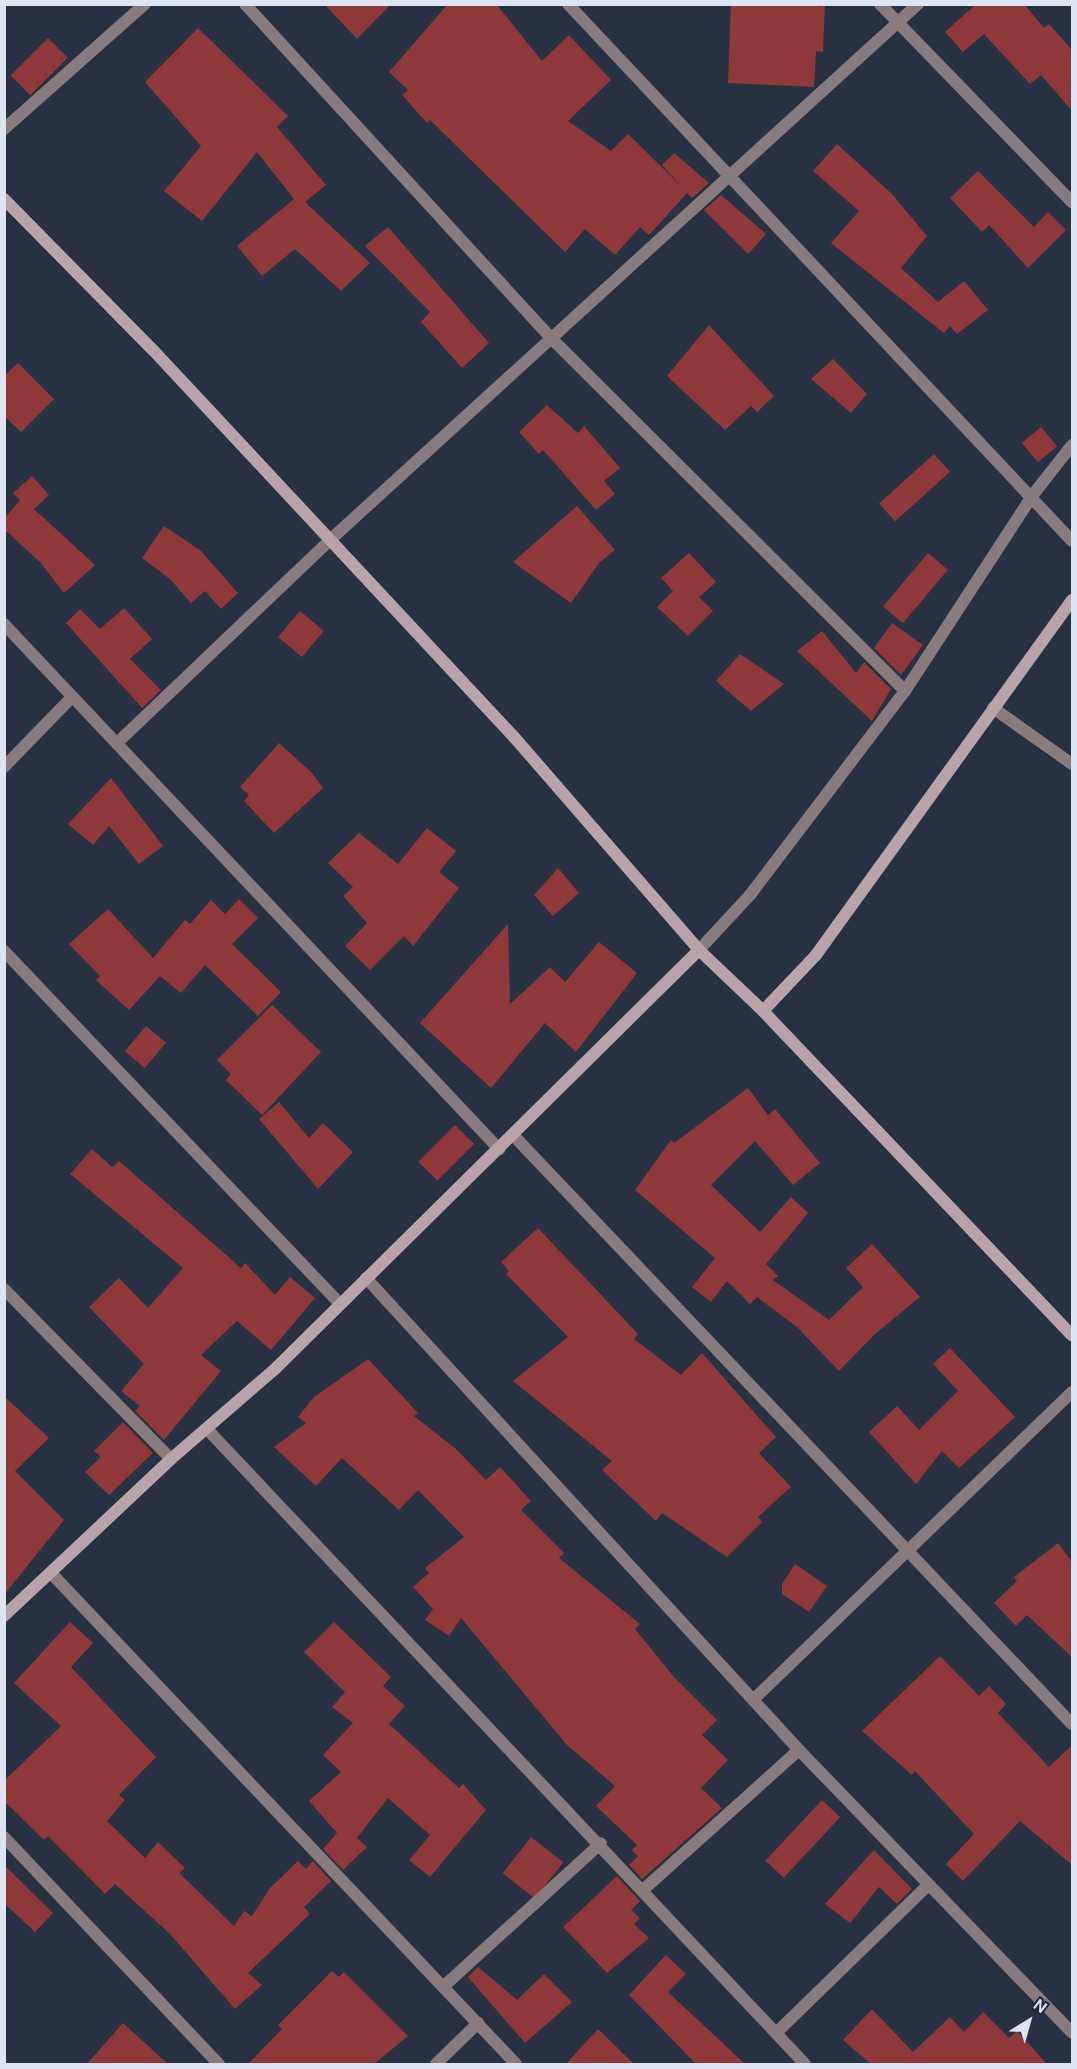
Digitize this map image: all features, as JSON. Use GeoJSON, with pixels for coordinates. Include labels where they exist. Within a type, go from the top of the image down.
{"type":"FeatureCollection","features":[{"type":"Feature","properties":{"kind":"street"},"geometry":{"type":"LineString","coordinates":[[4,129],[145,4]]}},
{"type":"Feature","properties":{"kind":"street"},"geometry":{"type":"LineString","coordinates":[[245,4],[551,338],[904,691]]}},
{"type":"Feature","properties":{"kind":"street"},"geometry":{"type":"LineString","coordinates":[[568,4],[1072,541]]}},
{"type":"Feature","properties":{"kind":"street"},"geometry":{"type":"LineString","coordinates":[[880,4],[1072,202]]}},
{"type":"Feature","properties":{"kind":"street"},"geometry":{"type":"LineString","coordinates":[[117,743],[330,540],[918,4]]}},
{"type":"Feature","properties":{"kind":"street"},"geometry":{"type":"LineString","coordinates":[[4,199],[153,351],[514,737],[699,950],[764,1011],[1072,1336]]}},
{"type":"Feature","properties":{"kind":"street"},"geometry":{"type":"LineString","coordinates":[[4,1617],[171,1459],[276,1368],[339,1303],[514,1136],[699,950],[750,895],[904,691],[1032,496],[1072,445]]}},
{"type":"Feature","properties":{"kind":"street"},"geometry":{"type":"LineString","coordinates":[[764,1011],[816,955],[1072,600]]}},
{"type":"Feature","properties":{"kind":"street"},"geometry":{"type":"LineString","coordinates":[[4,624],[71,698],[117,743],[499,1149]]}},
{"type":"Feature","properties":{"kind":"street"},"geometry":{"type":"LineString","coordinates":[[4,767],[71,698]]}},
{"type":"Feature","properties":{"kind":"street"},"geometry":{"type":"LineString","coordinates":[[993,708],[1072,764]]}},
{"type":"Feature","properties":{"kind":"street"},"geometry":{"type":"LineString","coordinates":[[4,951],[339,1303]]}},
{"type":"Feature","properties":{"kind":"street"},"geometry":{"type":"LineString","coordinates":[[514,1136],[1072,1724]]}},
{"type":"Feature","properties":{"kind":"street"},"geometry":{"type":"LineString","coordinates":[[366,1278],[799,1750],[927,1886],[1072,2033]]}},
{"type":"Feature","properties":{"kind":"street"},"geometry":{"type":"LineString","coordinates":[[4,1289],[171,1459]]}},
{"type":"Feature","properties":{"kind":"street"},"geometry":{"type":"LineString","coordinates":[[754,1699],[908,1553],[1072,1392]]}},
{"type":"Feature","properties":{"kind":"street"},"geometry":{"type":"LineString","coordinates":[[207,1429],[601,1843],[805,2064]]}},
{"type":"Feature","properties":{"kind":"street"},"geometry":{"type":"LineString","coordinates":[[51,1573],[516,2064]]}},
{"type":"Feature","properties":{"kind":"street"},"geometry":{"type":"LineString","coordinates":[[644,1889],[799,1750]]}},
{"type":"Feature","properties":{"kind":"street"},"geometry":{"type":"LineString","coordinates":[[4,1837],[219,2064]]}},
{"type":"Feature","properties":{"kind":"street"},"geometry":{"type":"LineString","coordinates":[[444,1986],[601,1843]]}},
{"type":"Feature","properties":{"kind":"street"},"geometry":{"type":"LineString","coordinates":[[776,2033],[927,1886]]}},
{"type":"Feature","properties":{"kind":"street"},"geometry":{"type":"LineString","coordinates":[[436,2064],[478,2023]]}},
{"type":"Feature","properties":{"kind":"building"},"geometry":{"type":"Polygon","coordinates":[[[324,4],[391,4],[357,39],[324,4]]]}},
{"type":"Feature","properties":{"kind":"building"},"geometry":{"type":"Polygon","coordinates":[[[448,4],[496,4],[542,61],[569,35],[611,80],[568,121],[611,151],[628,134],[681,186],[662,165],[674,153],[709,183],[692,198],[687,193],[649,235],[640,227],[615,255],[585,229],[565,252],[430,120],[427,123],[402,95],[408,90],[389,72],[448,4]]]}},
{"type":"Feature","properties":{"kind":"building"},"geometry":{"type":"Polygon","coordinates":[[[731,4],[825,4],[823,52],[816,51],[814,87],[728,83],[731,4]]]}},
{"type":"Feature","properties":{"kind":"building"},"geometry":{"type":"Polygon","coordinates":[[[976,4],[1024,4],[1044,28],[1049,24],[1072,50],[1072,111],[1041,75],[1030,84],[984,34],[963,52],[945,32],[976,4]]]}},
{"type":"Feature","properties":{"kind":"building"},"geometry":{"type":"Polygon","coordinates":[[[198,28],[288,116],[277,127],[326,185],[305,202],[370,263],[341,291],[295,249],[262,276],[237,246],[294,199],[257,152],[202,221],[164,191],[201,146],[145,82],[198,28]]]}},
{"type":"Feature","properties":{"kind":"building"},"geometry":{"type":"Polygon","coordinates":[[[48,38],[68,58],[30,95],[11,75],[48,38]]]}},
{"type":"Feature","properties":{"kind":"building"},"geometry":{"type":"Polygon","coordinates":[[[837,144],[892,194],[927,236],[901,268],[938,302],[964,281],[988,310],[957,334],[950,326],[944,333],[831,243],[859,211],[813,171],[837,144]]]}},
{"type":"Feature","properties":{"kind":"building"},"geometry":{"type":"Polygon","coordinates":[[[978,171],[1034,227],[1048,212],[1066,230],[1028,268],[989,225],[982,232],[950,198],[978,171]]]}},
{"type":"Feature","properties":{"kind":"building"},"geometry":{"type":"Polygon","coordinates":[[[721,195],[766,234],[748,254],[704,210],[721,195]]]}},
{"type":"Feature","properties":{"kind":"building"},"geometry":{"type":"Polygon","coordinates":[[[388,227],[489,343],[462,368],[421,322],[430,312],[365,246],[388,227]]]}},
{"type":"Feature","properties":{"kind":"building"},"geometry":{"type":"Polygon","coordinates":[[[709,325],[774,396],[757,412],[751,406],[725,430],[667,376],[709,325]]]}},
{"type":"Feature","properties":{"kind":"building"},"geometry":{"type":"Polygon","coordinates":[[[833,359],[867,394],[851,413],[811,379],[833,359]]]}},
{"type":"Feature","properties":{"kind":"building"},"geometry":{"type":"Polygon","coordinates":[[[18,363],[54,399],[21,432],[4,416],[4,376],[18,363]]]}},
{"type":"Feature","properties":{"kind":"building"},"geometry":{"type":"Polygon","coordinates":[[[547,405],[578,433],[584,426],[620,468],[604,481],[615,494],[596,510],[543,450],[539,454],[519,432],[547,405]]]}},
{"type":"Feature","properties":{"kind":"building"},"geometry":{"type":"Polygon","coordinates":[[[1041,427],[1057,446],[1038,462],[1022,443],[1041,427]]]}},
{"type":"Feature","properties":{"kind":"building"},"geometry":{"type":"Polygon","coordinates":[[[934,454],[950,472],[895,521],[879,504],[934,454]]]}},
{"type":"Feature","properties":{"kind":"building"},"geometry":{"type":"Polygon","coordinates":[[[32,476],[49,495],[34,509],[95,565],[64,593],[40,562],[4,529],[4,519],[20,500],[13,493],[32,476]]]}},
{"type":"Feature","properties":{"kind":"building"},"geometry":{"type":"Polygon","coordinates":[[[577,506],[615,550],[599,563],[571,603],[513,562],[577,506]]]}},
{"type":"Feature","properties":{"kind":"building"},"geometry":{"type":"Polygon","coordinates":[[[164,526],[201,551],[238,593],[221,609],[205,591],[191,603],[170,579],[142,558],[164,526]]]}},
{"type":"Feature","properties":{"kind":"building"},"geometry":{"type":"Polygon","coordinates":[[[689,553],[716,582],[699,597],[713,611],[688,636],[657,607],[673,591],[661,578],[689,553]]]}},
{"type":"Feature","properties":{"kind":"building"},"geometry":{"type":"Polygon","coordinates":[[[928,553],[948,570],[903,623],[883,607],[928,553]]]}},
{"type":"Feature","properties":{"kind":"building"},"geometry":{"type":"Polygon","coordinates":[[[124,608],[152,639],[130,659],[161,690],[142,708],[66,623],[80,609],[100,629],[124,608]]]}},
{"type":"Feature","properties":{"kind":"building"},"geometry":{"type":"Polygon","coordinates":[[[300,611],[324,631],[302,657],[278,637],[300,611]]]}},
{"type":"Feature","properties":{"kind":"building"},"geometry":{"type":"Polygon","coordinates":[[[892,623],[923,645],[901,675],[874,648],[892,623]]]}},
{"type":"Feature","properties":{"kind":"building"},"geometry":{"type":"Polygon","coordinates":[[[822,631],[856,673],[864,662],[891,689],[872,721],[797,651],[822,631]]]}},
{"type":"Feature","properties":{"kind":"building"},"geometry":{"type":"Polygon","coordinates":[[[740,654],[784,684],[751,711],[716,681],[740,654]]]}},
{"type":"Feature","properties":{"kind":"building"},"geometry":{"type":"Polygon","coordinates":[[[279,743],[311,772],[323,788],[274,833],[244,801],[249,795],[240,787],[279,743]]]}},
{"type":"Feature","properties":{"kind":"building"},"geometry":{"type":"Polygon","coordinates":[[[111,778],[163,846],[139,864],[109,826],[93,845],[68,824],[111,778]]]}},
{"type":"Feature","properties":{"kind":"building"},"geometry":{"type":"Polygon","coordinates":[[[427,828],[456,851],[439,872],[459,888],[413,946],[404,936],[370,970],[345,946],[367,923],[343,896],[353,887],[328,863],[359,833],[398,864],[427,828]]]}},
{"type":"Feature","properties":{"kind":"building"},"geometry":{"type":"Polygon","coordinates":[[[558,868],[579,893],[553,916],[534,895],[558,868]]]}},
{"type":"Feature","properties":{"kind":"building"},"geometry":{"type":"Polygon","coordinates":[[[239,899],[258,918],[232,944],[281,992],[258,1016],[205,965],[181,993],[160,976],[129,1010],[96,980],[100,976],[69,944],[108,909],[153,958],[185,920],[190,924],[211,900],[225,914],[239,899]]]}},
{"type":"Feature","properties":{"kind":"building"},"geometry":{"type":"Polygon","coordinates":[[[508,924],[510,1004],[550,967],[565,982],[599,942],[637,973],[576,1052],[545,1023],[491,1088],[420,1023],[508,924]]]}},
{"type":"Feature","properties":{"kind":"building"},"geometry":{"type":"Polygon","coordinates":[[[272,1005],[321,1052],[262,1115],[226,1080],[231,1074],[217,1060],[272,1005]]]}},
{"type":"Feature","properties":{"kind":"building"},"geometry":{"type":"Polygon","coordinates":[[[146,1026],[166,1043],[145,1068],[125,1051],[146,1026]]]}},
{"type":"Feature","properties":{"kind":"building"},"geometry":{"type":"Polygon","coordinates":[[[748,1088],[768,1115],[775,1109],[820,1163],[793,1185],[755,1141],[711,1185],[760,1232],[791,1197],[808,1213],[766,1264],[778,1276],[773,1280],[829,1320],[863,1287],[846,1268],[872,1244],[920,1297],[875,1334],[839,1371],[797,1327],[757,1297],[750,1304],[727,1281],[711,1302],[692,1287],[715,1258],[635,1190],[671,1140],[674,1143],[748,1088]]]}},
{"type":"Feature","properties":{"kind":"building"},"geometry":{"type":"Polygon","coordinates":[[[279,1102],[309,1138],[323,1123],[353,1152],[318,1189],[259,1119],[279,1102]]]}},
{"type":"Feature","properties":{"kind":"building"},"geometry":{"type":"Polygon","coordinates":[[[455,1125],[474,1144],[437,1181],[418,1162],[455,1125]]]}},
{"type":"Feature","properties":{"kind":"building"},"geometry":{"type":"Polygon","coordinates":[[[92,1149],[112,1167],[119,1161],[241,1268],[245,1263],[275,1295],[290,1277],[315,1298],[271,1350],[237,1321],[201,1355],[221,1371],[164,1440],[135,1411],[140,1406],[121,1391],[144,1364],[89,1307],[119,1278],[148,1308],[183,1268],[70,1174],[92,1149]]]}},
{"type":"Feature","properties":{"kind":"building"},"geometry":{"type":"Polygon","coordinates":[[[538,1228],[638,1334],[634,1339],[681,1375],[702,1353],[776,1437],[759,1453],[791,1487],[758,1517],[762,1522],[727,1557],[662,1513],[656,1521],[602,1470],[612,1461],[513,1381],[568,1337],[506,1274],[509,1271],[501,1262],[538,1228]]]}},
{"type":"Feature","properties":{"kind":"building"},"geometry":{"type":"Polygon","coordinates":[[[950,1348],[1015,1417],[959,1468],[942,1451],[916,1484],[869,1432],[897,1406],[919,1430],[958,1391],[933,1364],[950,1348]]]}},
{"type":"Feature","properties":{"kind":"building"},"geometry":{"type":"Polygon","coordinates":[[[368,1359],[418,1413],[414,1416],[456,1449],[486,1480],[500,1467],[531,1501],[521,1510],[564,1553],[559,1558],[640,1624],[635,1629],[674,1677],[717,1720],[702,1735],[728,1760],[701,1788],[722,1808],[642,1879],[629,1865],[638,1856],[632,1850],[637,1845],[596,1806],[615,1786],[567,1745],[461,1618],[449,1636],[425,1620],[433,1609],[413,1587],[429,1573],[425,1568],[464,1537],[418,1490],[399,1510],[342,1458],[316,1486],[274,1447],[306,1423],[298,1417],[314,1397],[368,1359]]]}},
{"type":"Feature","properties":{"kind":"building"},"geometry":{"type":"Polygon","coordinates":[[[4,1396],[49,1438],[15,1471],[64,1520],[4,1595],[4,1396]]]}},
{"type":"Feature","properties":{"kind":"building"},"geometry":{"type":"Polygon","coordinates":[[[123,1422],[153,1453],[109,1495],[85,1472],[101,1457],[94,1451],[123,1422]]]}},
{"type":"Feature","properties":{"kind":"building"},"geometry":{"type":"Polygon","coordinates":[[[1058,1543],[1072,1562],[1072,1657],[1027,1615],[1016,1626],[994,1603],[1017,1581],[1014,1577],[1058,1543]]]}},
{"type":"Feature","properties":{"kind":"building"},"geometry":{"type":"Polygon","coordinates":[[[795,1564],[827,1586],[809,1612],[782,1594],[782,1584],[795,1564]]]}},
{"type":"Feature","properties":{"kind":"building"},"geometry":{"type":"Polygon","coordinates":[[[70,1622],[93,1643],[71,1667],[156,1757],[119,1795],[125,1800],[107,1821],[145,1858],[158,1842],[185,1868],[179,1873],[234,1926],[244,1911],[252,1916],[270,1888],[298,1861],[306,1869],[313,1861],[331,1881],[304,1907],[310,1914],[248,1973],[262,1985],[235,2009],[170,1934],[115,1884],[105,1894],[48,1836],[44,1840],[4,1801],[4,1781],[61,1726],[14,1683],[70,1622]]]}},
{"type":"Feature","properties":{"kind":"building"},"geometry":{"type":"Polygon","coordinates":[[[334,1622],[391,1677],[383,1686],[405,1706],[389,1724],[459,1788],[463,1784],[486,1810],[430,1877],[409,1860],[430,1835],[388,1798],[357,1838],[367,1847],[343,1870],[323,1849],[337,1833],[309,1801],[341,1772],[323,1755],[353,1723],[332,1707],[345,1692],[304,1652],[334,1622]]]}},
{"type":"Feature","properties":{"kind":"building"},"geometry":{"type":"Polygon","coordinates":[[[940,1656],[979,1696],[989,1686],[1006,1704],[998,1713],[1049,1767],[1072,1745],[1072,1865],[1020,1821],[963,1881],[946,1864],[974,1834],[915,1771],[912,1775],[862,1731],[940,1656]]]}},
{"type":"Feature","properties":{"kind":"building"},"geometry":{"type":"Polygon","coordinates":[[[822,1800],[840,1817],[784,1878],[765,1861],[822,1800]]]}},
{"type":"Feature","properties":{"kind":"building"},"geometry":{"type":"Polygon","coordinates":[[[531,1837],[563,1862],[535,1898],[503,1873],[531,1837]]]}},
{"type":"Feature","properties":{"kind":"building"},"geometry":{"type":"Polygon","coordinates":[[[874,1850],[912,1889],[897,1904],[879,1887],[850,1923],[825,1904],[874,1850]]]}},
{"type":"Feature","properties":{"kind":"building"},"geometry":{"type":"Polygon","coordinates":[[[4,1865],[53,1913],[35,1932],[4,1903],[4,1865]]]}},
{"type":"Feature","properties":{"kind":"building"},"geometry":{"type":"Polygon","coordinates":[[[617,1876],[640,1901],[631,1910],[640,1918],[634,1924],[649,1938],[607,1973],[563,1927],[617,1876]]]}},
{"type":"Feature","properties":{"kind":"building"},"geometry":{"type":"Polygon","coordinates":[[[666,1955],[686,1974],[668,1992],[745,2064],[696,2064],[629,1995],[666,1955]]]}},
{"type":"Feature","properties":{"kind":"building"},"geometry":{"type":"Polygon","coordinates":[[[478,1967],[517,2000],[544,1974],[572,2002],[525,2043],[468,1977],[478,1967]]]}},
{"type":"Feature","properties":{"kind":"building"},"geometry":{"type":"Polygon","coordinates":[[[332,1971],[339,1977],[344,1972],[408,2036],[374,2064],[248,2064],[282,2029],[278,2025],[332,1971]]]}},
{"type":"Feature","properties":{"kind":"building"},"geometry":{"type":"Polygon","coordinates":[[[872,2009],[913,2052],[950,2017],[964,2032],[983,2012],[1009,2038],[1017,2031],[1047,2064],[871,2064],[843,2040],[872,2009]]]}},
{"type":"Feature","properties":{"kind":"building"},"geometry":{"type":"Polygon","coordinates":[[[123,2023],[168,2064],[87,2064],[123,2023]]]}},
{"type":"Feature","properties":{"kind":"building"},"geometry":{"type":"Polygon","coordinates":[[[598,2029],[634,2064],[566,2064],[598,2029]]]}}]}
